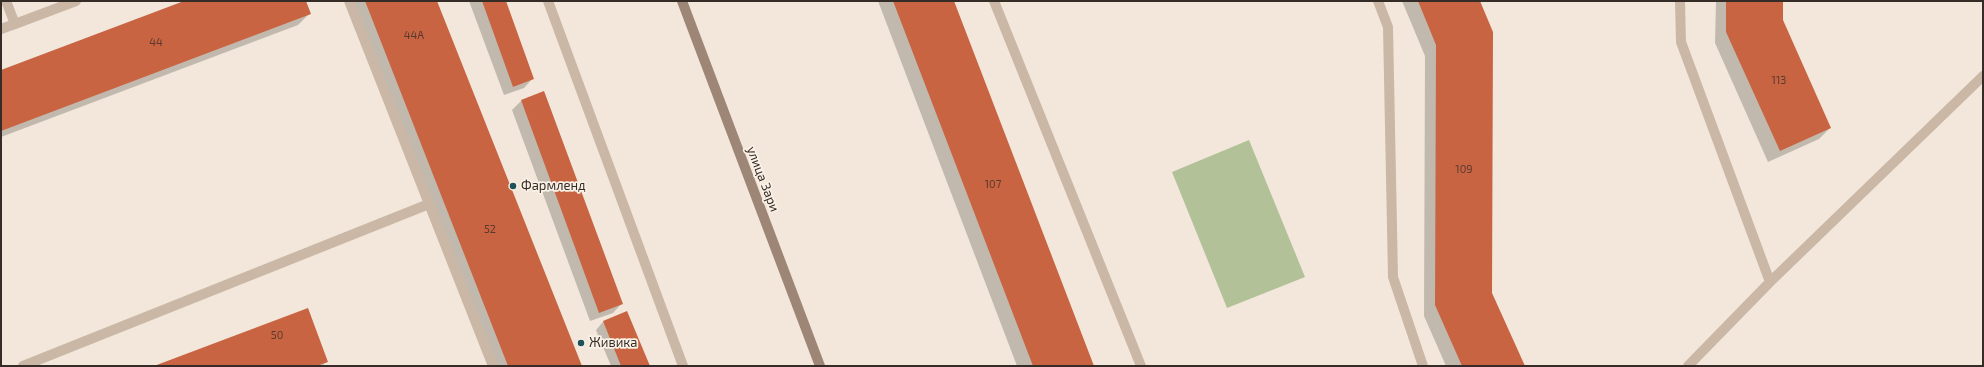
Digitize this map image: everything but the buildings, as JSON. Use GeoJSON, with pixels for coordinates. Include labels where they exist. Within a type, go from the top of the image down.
{"type":"FeatureCollection","features":[{"type":"Feature","properties":{"kind":"street","name":"улица Зари"},"geometry":{"type":"LineString","coordinates":[[682,1],[820,366]]}},
{"type":"Feature","properties":{"kind":"lane"},"geometry":{"type":"LineString","coordinates":[[6,1],[15,24]]}},
{"type":"Feature","properties":{"kind":"lane"},"geometry":{"type":"LineString","coordinates":[[1,29],[76,1]]}},
{"type":"Feature","properties":{"kind":"lane"},"geometry":{"type":"LineString","coordinates":[[349,1],[493,366]]}},
{"type":"Feature","properties":{"kind":"lane"},"geometry":{"type":"LineString","coordinates":[[548,1],[683,366]]}},
{"type":"Feature","properties":{"kind":"lane"},"geometry":{"type":"LineString","coordinates":[[994,1],[1141,366]]}},
{"type":"Feature","properties":{"kind":"lane"},"geometry":{"type":"LineString","coordinates":[[1378,1],[1388,27],[1393,277],[1423,366]]}},
{"type":"Feature","properties":{"kind":"lane"},"geometry":{"type":"LineString","coordinates":[[1680,1],[1681,42],[1770,282]]}},
{"type":"Feature","properties":{"kind":"lane"},"geometry":{"type":"LineString","coordinates":[[1688,366],[1770,282],[1983,76]]}},
{"type":"Feature","properties":{"kind":"lane"},"geometry":{"type":"LineString","coordinates":[[23,366],[429,204]]}},
{"type":"Feature","properties":{"kind":"green space"},"geometry":{"type":"Polygon","coordinates":[[[1249,140],[1305,277],[1227,308],[1172,172],[1249,140]]]}},
{"type":"Feature","properties":{"kind":"place","name":"Фармленд"},"geometry":{"type":"Point","coordinates":[513,186]}},
{"type":"Feature","properties":{"kind":"place","name":"Живика"},"geometry":{"type":"Point","coordinates":[581,343]}}]}
